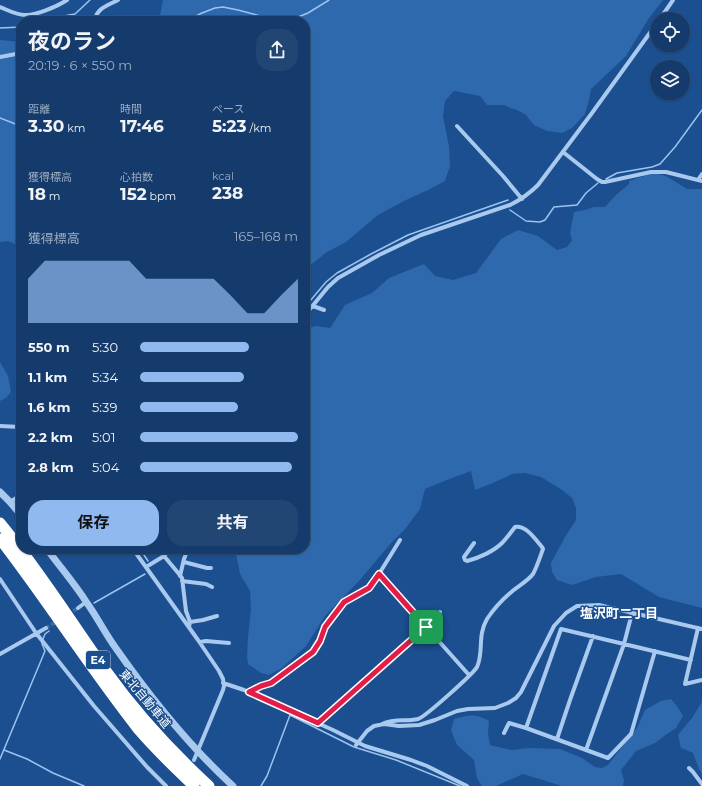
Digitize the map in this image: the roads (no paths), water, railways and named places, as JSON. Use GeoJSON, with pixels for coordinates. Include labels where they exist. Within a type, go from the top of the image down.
{"type":"FeatureCollection","features":[{"type":"Feature","properties":{"kind":"highway","name":"東北自動車道"},"geometry":{"type":"LineString","coordinates":[[0,523],[16,544]]}},
{"type":"Feature","properties":{"kind":"highway","name":"東北自動車道"},"geometry":{"type":"LineString","coordinates":[[0,539],[119,703],[145,736],[194,786]]}},
{"type":"Feature","properties":{"kind":"highway","name":"東北自動車道"},"geometry":{"type":"LineString","coordinates":[[24,554],[126,697],[170,749],[209,786]]}},
{"type":"Feature","properties":{"kind":"street"},"geometry":{"type":"LineString","coordinates":[[0,7],[17,14],[25,15],[36,13],[67,0]]}},
{"type":"Feature","properties":{"kind":"street"},"geometry":{"type":"LineString","coordinates":[[95,16],[104,6],[118,0]]}},
{"type":"Feature","properties":{"kind":"street"},"geometry":{"type":"LineString","coordinates":[[665,12],[673,0]]}},
{"type":"Feature","properties":{"kind":"street"},"geometry":{"type":"LineString","coordinates":[[310,309],[328,287],[338,278],[379,255],[421,235],[510,205],[522,199],[531,192],[563,152],[650,33]]}},
{"type":"Feature","properties":{"kind":"street"},"geometry":{"type":"LineString","coordinates":[[0,57],[16,54]]}},
{"type":"Feature","properties":{"kind":"street"},"geometry":{"type":"LineString","coordinates":[[457,126],[522,199]]}},
{"type":"Feature","properties":{"kind":"street"},"geometry":{"type":"LineString","coordinates":[[563,152],[602,182],[651,172],[666,172],[700,180],[702,174]]}},
{"type":"Feature","properties":{"kind":"street"},"geometry":{"type":"LineString","coordinates":[[313,306],[324,310]]}},
{"type":"Feature","properties":{"kind":"street"},"geometry":{"type":"LineString","coordinates":[[0,426],[16,427]]}},
{"type":"Feature","properties":{"kind":"street"},"geometry":{"type":"LineString","coordinates":[[0,492],[16,509]]}},
{"type":"Feature","properties":{"kind":"street"},"geometry":{"type":"LineString","coordinates":[[10,502],[16,498]]}},
{"type":"Feature","properties":{"kind":"street"},"geometry":{"type":"LineString","coordinates":[[380,725],[388,721],[416,719],[422,717],[476,668],[479,661],[481,635],[487,620],[508,594],[531,577],[543,549],[531,535],[518,527],[515,527],[498,546],[472,560],[465,560],[464,557],[474,543]]}},
{"type":"Feature","properties":{"kind":"street"},"geometry":{"type":"LineString","coordinates":[[249,692],[271,683],[313,652],[320,641],[325,627],[344,602],[369,588],[400,540]]}},
{"type":"Feature","properties":{"kind":"street"},"geometry":{"type":"LineString","coordinates":[[51,554],[86,602],[114,646],[177,729],[213,768],[233,786]]}},
{"type":"Feature","properties":{"kind":"street"},"geometry":{"type":"LineString","coordinates":[[137,554],[200,642],[223,679],[223,690],[194,760]]}},
{"type":"Feature","properties":{"kind":"street"},"geometry":{"type":"LineString","coordinates":[[180,576],[186,554]]}},
{"type":"Feature","properties":{"kind":"street"},"geometry":{"type":"LineString","coordinates":[[146,567],[164,556],[180,576],[186,611],[190,622],[189,627]]}},
{"type":"Feature","properties":{"kind":"street"},"geometry":{"type":"LineString","coordinates":[[184,562],[211,568]]}},
{"type":"Feature","properties":{"kind":"street"},"geometry":{"type":"LineString","coordinates":[[379,574],[469,675]]}},
{"type":"Feature","properties":{"kind":"street"},"geometry":{"type":"LineString","coordinates":[[0,579],[41,640],[94,706],[147,767],[166,786]]}},
{"type":"Feature","properties":{"kind":"street"},"geometry":{"type":"LineString","coordinates":[[182,581],[206,584],[212,587]]}},
{"type":"Feature","properties":{"kind":"street"},"geometry":{"type":"LineString","coordinates":[[78,608],[86,602]]}},
{"type":"Feature","properties":{"kind":"street"},"geometry":{"type":"LineString","coordinates":[[357,744],[367,731],[374,726],[384,724],[399,726],[419,725],[435,720],[456,710],[495,708],[516,698],[521,692],[554,626],[560,618],[577,606],[599,605],[700,628],[685,684],[702,680]]}},
{"type":"Feature","properties":{"kind":"street"},"geometry":{"type":"LineString","coordinates":[[318,723],[431,623],[440,612]]}},
{"type":"Feature","properties":{"kind":"street"},"geometry":{"type":"LineString","coordinates":[[586,750],[624,644],[632,613]]}},
{"type":"Feature","properties":{"kind":"street"},"geometry":{"type":"LineString","coordinates":[[190,622],[217,616]]}},
{"type":"Feature","properties":{"kind":"street"},"geometry":{"type":"LineString","coordinates":[[0,654],[46,628]]}},
{"type":"Feature","properties":{"kind":"street"},"geometry":{"type":"LineString","coordinates":[[526,728],[561,629],[691,660]]}},
{"type":"Feature","properties":{"kind":"street"},"geometry":{"type":"LineString","coordinates":[[557,739],[593,636]]}},
{"type":"Feature","properties":{"kind":"street"},"geometry":{"type":"LineString","coordinates":[[200,642],[230,643]]}},
{"type":"Feature","properties":{"kind":"street"},"geometry":{"type":"LineString","coordinates":[[504,733],[509,723],[608,758],[631,734],[655,651]]}},
{"type":"Feature","properties":{"kind":"street"},"geometry":{"type":"LineString","coordinates":[[224,683],[249,692],[318,723],[357,744],[427,766],[467,786]]}},
{"type":"Feature","properties":{"kind":"street"},"geometry":{"type":"LineString","coordinates":[[689,768],[694,772],[702,784]]}},
{"type":"Feature","properties":{"kind":"waterway"},"geometry":{"type":"LineString","coordinates":[[64,16],[75,14],[90,0]]}},
{"type":"Feature","properties":{"kind":"waterway"},"geometry":{"type":"LineString","coordinates":[[300,16],[329,0]]}},
{"type":"Feature","properties":{"kind":"waterway"},"geometry":{"type":"LineString","coordinates":[[196,16],[215,8],[223,7],[260,16]]}},
{"type":"Feature","properties":{"kind":"waterway"},"geometry":{"type":"LineString","coordinates":[[0,28],[16,27]]}},
{"type":"Feature","properties":{"kind":"waterway"},"geometry":{"type":"LineString","coordinates":[[606,179],[617,173],[652,167],[660,164],[675,147],[702,110]]}},
{"type":"Feature","properties":{"kind":"waterway"},"geometry":{"type":"LineString","coordinates":[[0,118],[16,124]]}},
{"type":"Feature","properties":{"kind":"waterway"},"geometry":{"type":"LineString","coordinates":[[510,210],[526,221],[540,222],[545,220],[554,207],[577,205],[586,193],[598,183]]}},
{"type":"Feature","properties":{"kind":"waterway"},"geometry":{"type":"LineString","coordinates":[[310,301],[326,282],[337,273],[408,235],[508,200]]}},
{"type":"Feature","properties":{"kind":"waterway"},"geometry":{"type":"LineString","coordinates":[[143,554],[148,561]]}},
{"type":"Feature","properties":{"kind":"waterway"},"geometry":{"type":"LineString","coordinates":[[94,603],[145,574]]}},
{"type":"Feature","properties":{"kind":"waterway"},"geometry":{"type":"LineString","coordinates":[[43,639],[45,634],[49,631]]}},
{"type":"Feature","properties":{"kind":"waterway"},"geometry":{"type":"LineString","coordinates":[[0,759],[45,651],[42,643]]}},
{"type":"Feature","properties":{"kind":"waterway"},"geometry":{"type":"LineString","coordinates":[[261,786],[267,776],[290,715],[354,747],[396,760],[460,786]]}},
{"type":"Feature","properties":{"kind":"waterway"},"geometry":{"type":"LineString","coordinates":[[4,750],[27,759],[53,773],[84,786]]}},
{"type":"Feature","properties":{"kind":"tunnel"},"geometry":{"type":"LineString","coordinates":[[68,614],[78,608]]}},
{"type":"Feature","properties":{"kind":"tunnel"},"geometry":{"type":"LineString","coordinates":[[46,628],[59,620]]}},
{"type":"Feature","properties":{"kind":"district","name":"塩沢町二丁目"},"geometry":{"type":"Point","coordinates":[619,613]}}]}
